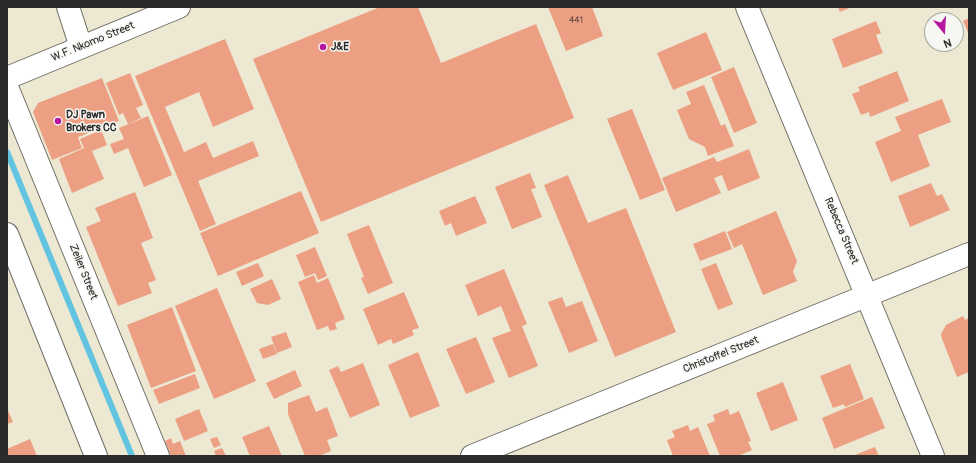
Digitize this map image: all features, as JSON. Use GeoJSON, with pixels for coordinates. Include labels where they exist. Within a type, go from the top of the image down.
{"type":"FeatureCollection","features":[{"type":"Feature","properties":{"kind":"street"},"geometry":{"type":"LineString","coordinates":[[68,7],[81,47]]}},
{"type":"Feature","properties":{"kind":"street","name":"W.F. Nkomo Street"},"geometry":{"type":"LineString","coordinates":[[7,78],[179,7]]}},
{"type":"Feature","properties":{"kind":"street","name":"Rebecca Street"},"geometry":{"type":"LineString","coordinates":[[747,7],[934,456]]}},
{"type":"Feature","properties":{"kind":"street","name":"Zeiler Street"},"geometry":{"type":"LineString","coordinates":[[7,87],[158,456]]}},
{"type":"Feature","properties":{"kind":"street"},"geometry":{"type":"LineString","coordinates":[[9,245],[96,456]]}},
{"type":"Feature","properties":{"kind":"street","name":"Christoffel Street"},"geometry":{"type":"LineString","coordinates":[[472,456],[969,254]]}},
{"type":"Feature","properties":{"kind":"building"},"geometry":{"type":"Polygon","coordinates":[[[380,7],[418,7],[441,63],[536,24],[574,118],[321,222],[253,59],[380,7]]]}},
{"type":"Feature","properties":{"kind":"building"},"geometry":{"type":"Polygon","coordinates":[[[548,7],[592,7],[603,36],[566,51],[548,7]]]}},
{"type":"Feature","properties":{"kind":"building"},"geometry":{"type":"Polygon","coordinates":[[[838,7],[852,7],[840,12],[838,7]]]}},
{"type":"Feature","properties":{"kind":"building"},"geometry":{"type":"Polygon","coordinates":[[[969,18],[969,35],[964,23],[964,20],[969,18]]]}},
{"type":"Feature","properties":{"kind":"building"},"geometry":{"type":"Polygon","coordinates":[[[876,21],[881,33],[876,35],[883,53],[843,68],[832,39],[876,21]]]}},
{"type":"Feature","properties":{"kind":"building"},"geometry":{"type":"Polygon","coordinates":[[[706,32],[722,70],[673,90],[657,53],[706,32]]]}},
{"type":"Feature","properties":{"kind":"building"},"geometry":{"type":"Polygon","coordinates":[[[225,39],[254,109],[213,127],[199,92],[165,107],[184,152],[206,142],[213,158],[253,141],[259,156],[198,181],[216,224],[200,231],[135,76],[225,39]]]}},
{"type":"Feature","properties":{"kind":"building"},"geometry":{"type":"Polygon","coordinates":[[[734,67],[757,123],[734,133],[711,77],[734,67]]]}},
{"type":"Feature","properties":{"kind":"building"},"geometry":{"type":"Polygon","coordinates":[[[897,71],[909,101],[870,117],[869,112],[861,115],[852,94],[860,91],[858,87],[897,71]]]}},
{"type":"Feature","properties":{"kind":"building"},"geometry":{"type":"Polygon","coordinates":[[[130,73],[143,105],[136,108],[141,118],[128,124],[123,113],[119,115],[106,83],[130,73]]]}},
{"type":"Feature","properties":{"kind":"building"},"geometry":{"type":"Polygon","coordinates":[[[102,78],[119,121],[78,137],[82,148],[52,160],[33,112],[38,103],[102,78]]]}},
{"type":"Feature","properties":{"kind":"building"},"geometry":{"type":"Polygon","coordinates":[[[704,85],[721,126],[725,124],[734,146],[708,156],[705,147],[689,139],[677,110],[691,104],[686,92],[704,85]]]}},
{"type":"Feature","properties":{"kind":"building"},"geometry":{"type":"Polygon","coordinates":[[[942,99],[951,122],[918,135],[930,166],[891,182],[875,142],[901,131],[895,117],[942,99]]]}},
{"type":"Feature","properties":{"kind":"building"},"geometry":{"type":"Polygon","coordinates":[[[632,109],[665,190],[640,200],[607,119],[632,109]]]}},
{"type":"Feature","properties":{"kind":"building"},"geometry":{"type":"Polygon","coordinates":[[[148,116],[172,175],[144,187],[128,148],[114,154],[110,144],[124,139],[119,128],[148,116]]]}},
{"type":"Feature","properties":{"kind":"building"},"geometry":{"type":"Polygon","coordinates":[[[101,130],[107,145],[92,151],[104,179],[72,193],[59,159],[84,148],[80,139],[101,130]]]}},
{"type":"Feature","properties":{"kind":"building"},"geometry":{"type":"Polygon","coordinates":[[[749,149],[760,178],[728,191],[722,175],[714,178],[721,193],[676,212],[662,178],[714,157],[717,162],[749,149]]]}},
{"type":"Feature","properties":{"kind":"building"},"geometry":{"type":"Polygon","coordinates":[[[530,173],[536,188],[531,189],[542,217],[512,229],[495,187],[530,173]]]}},
{"type":"Feature","properties":{"kind":"building"},"geometry":{"type":"Polygon","coordinates":[[[568,175],[588,223],[626,208],[676,332],[615,357],[544,185],[568,175]]]}},
{"type":"Feature","properties":{"kind":"building"},"geometry":{"type":"Polygon","coordinates":[[[931,183],[937,196],[942,194],[950,210],[910,227],[898,196],[931,183]]]}},
{"type":"Feature","properties":{"kind":"building"},"geometry":{"type":"Polygon","coordinates":[[[301,191],[319,233],[218,276],[200,233],[301,191]]]}},
{"type":"Feature","properties":{"kind":"building"},"geometry":{"type":"Polygon","coordinates":[[[135,192],[153,238],[141,243],[156,280],[148,283],[152,293],[118,306],[86,227],[101,221],[95,208],[135,192]]]}},
{"type":"Feature","properties":{"kind":"building"},"geometry":{"type":"Polygon","coordinates":[[[475,196],[487,223],[456,236],[451,223],[445,226],[439,211],[475,196]]]}},
{"type":"Feature","properties":{"kind":"building"},"geometry":{"type":"Polygon","coordinates":[[[776,211],[797,261],[793,272],[797,281],[763,295],[742,244],[734,248],[727,232],[776,211]]]}},
{"type":"Feature","properties":{"kind":"building"},"geometry":{"type":"Polygon","coordinates":[[[369,225],[393,283],[368,294],[361,278],[364,277],[347,234],[369,225]]]}},
{"type":"Feature","properties":{"kind":"building"},"geometry":{"type":"Polygon","coordinates":[[[725,231],[732,249],[700,261],[693,244],[725,231]]]}},
{"type":"Feature","properties":{"kind":"building"},"geometry":{"type":"Polygon","coordinates":[[[315,247],[327,276],[318,280],[315,273],[305,277],[296,255],[315,247]]]}},
{"type":"Feature","properties":{"kind":"building"},"geometry":{"type":"Polygon","coordinates":[[[258,263],[264,276],[242,286],[236,272],[258,263]]]}},
{"type":"Feature","properties":{"kind":"building"},"geometry":{"type":"Polygon","coordinates":[[[716,263],[733,304],[718,310],[701,269],[716,263]]]}},
{"type":"Feature","properties":{"kind":"building"},"geometry":{"type":"Polygon","coordinates":[[[504,269],[527,324],[522,326],[538,366],[509,378],[492,338],[511,331],[501,306],[478,316],[465,285],[504,269]]]}},
{"type":"Feature","properties":{"kind":"building"},"geometry":{"type":"Polygon","coordinates":[[[314,275],[317,283],[328,278],[345,319],[335,323],[337,329],[330,331],[328,326],[317,330],[298,282],[314,275]]]}},
{"type":"Feature","properties":{"kind":"building"},"geometry":{"type":"Polygon","coordinates":[[[272,279],[281,299],[268,305],[257,303],[250,289],[272,279]]]}},
{"type":"Feature","properties":{"kind":"building"},"geometry":{"type":"Polygon","coordinates":[[[217,288],[256,381],[214,399],[175,306],[217,288]]]}},
{"type":"Feature","properties":{"kind":"building"},"geometry":{"type":"Polygon","coordinates":[[[404,292],[419,328],[412,330],[414,335],[393,344],[391,339],[378,345],[363,309],[404,292]]]}},
{"type":"Feature","properties":{"kind":"building"},"geometry":{"type":"Polygon","coordinates":[[[562,297],[566,307],[582,301],[598,341],[569,353],[548,302],[562,297]]]}},
{"type":"Feature","properties":{"kind":"building"},"geometry":{"type":"Polygon","coordinates":[[[172,307],[196,371],[151,388],[127,325],[172,307]]]}},
{"type":"Feature","properties":{"kind":"building"},"geometry":{"type":"Polygon","coordinates":[[[963,316],[965,320],[969,318],[969,372],[957,377],[941,334],[946,325],[963,316]]]}},
{"type":"Feature","properties":{"kind":"building"},"geometry":{"type":"Polygon","coordinates":[[[286,332],[292,347],[277,353],[271,337],[286,332]]]}},
{"type":"Feature","properties":{"kind":"building"},"geometry":{"type":"Polygon","coordinates":[[[476,337],[495,382],[466,394],[446,349],[476,337]]]}},
{"type":"Feature","properties":{"kind":"building"},"geometry":{"type":"Polygon","coordinates":[[[273,344],[277,354],[263,359],[259,349],[273,344]]]}},
{"type":"Feature","properties":{"kind":"building"},"geometry":{"type":"Polygon","coordinates":[[[418,352],[440,406],[410,418],[388,365],[418,352]]]}},
{"type":"Feature","properties":{"kind":"building"},"geometry":{"type":"Polygon","coordinates":[[[363,363],[380,405],[350,418],[329,370],[338,366],[341,372],[363,363]]]}},
{"type":"Feature","properties":{"kind":"building"},"geometry":{"type":"Polygon","coordinates":[[[850,364],[864,399],[845,407],[844,404],[833,408],[820,376],[850,364]]]}},
{"type":"Feature","properties":{"kind":"building"},"geometry":{"type":"Polygon","coordinates":[[[295,370],[302,386],[274,399],[266,383],[295,370]]]}},
{"type":"Feature","properties":{"kind":"building"},"geometry":{"type":"Polygon","coordinates":[[[195,374],[200,388],[159,404],[153,390],[195,374]]]}},
{"type":"Feature","properties":{"kind":"building"},"geometry":{"type":"Polygon","coordinates":[[[783,382],[798,420],[771,431],[756,393],[783,382]]]}},
{"type":"Feature","properties":{"kind":"building"},"geometry":{"type":"Polygon","coordinates":[[[309,395],[316,412],[327,407],[338,436],[327,440],[331,451],[319,456],[305,456],[288,414],[288,403],[309,395]]]}},
{"type":"Feature","properties":{"kind":"building"},"geometry":{"type":"Polygon","coordinates":[[[872,397],[885,428],[834,449],[822,418],[872,397]]]}},
{"type":"Feature","properties":{"kind":"building"},"geometry":{"type":"Polygon","coordinates":[[[7,408],[13,422],[7,424],[7,408]]]}},
{"type":"Feature","properties":{"kind":"building"},"geometry":{"type":"Polygon","coordinates":[[[199,409],[208,431],[184,441],[175,419],[199,409]]]}},
{"type":"Feature","properties":{"kind":"building"},"geometry":{"type":"Polygon","coordinates":[[[728,409],[730,415],[739,411],[751,441],[748,442],[752,450],[738,456],[720,456],[707,424],[715,421],[713,415],[728,409]]]}},
{"type":"Feature","properties":{"kind":"building"},"geometry":{"type":"Polygon","coordinates":[[[688,425],[690,431],[698,427],[710,456],[673,456],[667,440],[675,437],[672,431],[688,425]]]}},
{"type":"Feature","properties":{"kind":"building"},"geometry":{"type":"Polygon","coordinates":[[[269,426],[282,456],[250,456],[242,437],[269,426]]]}},
{"type":"Feature","properties":{"kind":"building"},"geometry":{"type":"Polygon","coordinates":[[[217,437],[221,445],[214,448],[210,439],[217,437]]]}},
{"type":"Feature","properties":{"kind":"building"},"geometry":{"type":"Polygon","coordinates":[[[171,438],[173,444],[180,441],[186,456],[171,456],[165,441],[171,438]]]}},
{"type":"Feature","properties":{"kind":"building"},"geometry":{"type":"Polygon","coordinates":[[[30,439],[37,456],[7,456],[7,449],[30,439]]]}},
{"type":"Feature","properties":{"kind":"building"},"geometry":{"type":"Polygon","coordinates":[[[875,447],[879,456],[852,456],[875,447]]]}},
{"type":"Feature","properties":{"kind":"building"},"geometry":{"type":"Polygon","coordinates":[[[222,448],[226,456],[216,456],[214,451],[222,448]]]}},
{"type":"Feature","properties":{"kind":"waterway"},"geometry":{"type":"LineString","coordinates":[[7,152],[132,456]]}},
{"type":"Feature","properties":{"kind":"place","name":"J&E"},"geometry":{"type":"Point","coordinates":[323,47]}},
{"type":"Feature","properties":{"kind":"place","name":"DJ Pawn Brokers CC"},"geometry":{"type":"Point","coordinates":[58,121]}}]}
